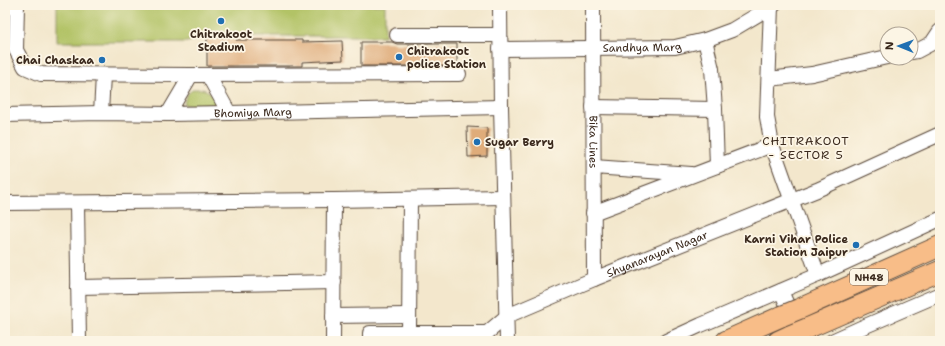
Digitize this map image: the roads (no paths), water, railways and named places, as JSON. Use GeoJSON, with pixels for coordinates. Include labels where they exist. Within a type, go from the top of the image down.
{"type":"FeatureCollection","features":[{"type":"Feature","properties":{"kind":"highway","name":"NH48"},"geometry":{"type":"LineString","coordinates":[[726,341],[940,246]]}},
{"type":"Feature","properties":{"kind":"highway","name":"NH48"},"geometry":{"type":"LineString","coordinates":[[795,336],[940,271]]}},
{"type":"Feature","properties":{"kind":"street"},"geometry":{"type":"LineString","coordinates":[[17,5],[16,50],[25,67],[41,74],[459,74]]}},
{"type":"Feature","properties":{"kind":"street"},"geometry":{"type":"LineString","coordinates":[[500,5],[507,341]]}},
{"type":"Feature","properties":{"kind":"street","name":"Bika Lines"},"geometry":{"type":"LineString","coordinates":[[593,5],[594,279]]}},
{"type":"Feature","properties":{"kind":"street"},"geometry":{"type":"LineString","coordinates":[[773,6],[767,117],[772,145],[818,275]]}},
{"type":"Feature","properties":{"kind":"street","name":"Sandhya Marg"},"geometry":{"type":"LineString","coordinates":[[397,35],[592,48],[675,47],[705,40],[732,30],[773,6]]}},
{"type":"Feature","properties":{"kind":"street"},"geometry":{"type":"LineString","coordinates":[[919,49],[937,39]]}},
{"type":"Feature","properties":{"kind":"street"},"geometry":{"type":"LineString","coordinates":[[705,40],[712,69],[717,166]]}},
{"type":"Feature","properties":{"kind":"street"},"geometry":{"type":"LineString","coordinates":[[769,79],[812,74],[879,59]]}},
{"type":"Feature","properties":{"kind":"street"},"geometry":{"type":"LineString","coordinates":[[101,113],[103,74]]}},
{"type":"Feature","properties":{"kind":"street"},"geometry":{"type":"LineString","coordinates":[[168,114],[191,75]]}},
{"type":"Feature","properties":{"kind":"street"},"geometry":{"type":"LineString","coordinates":[[208,75],[229,113]]}},
{"type":"Feature","properties":{"kind":"street","name":"Bhomiya Marg"},"geometry":{"type":"LineString","coordinates":[[5,115],[101,113],[168,114],[501,107]]}},
{"type":"Feature","properties":{"kind":"street"},"geometry":{"type":"LineString","coordinates":[[593,107],[715,109]]}},
{"type":"Feature","properties":{"kind":"street","name":"Shyanarayan Nagar"},"geometry":{"type":"LineString","coordinates":[[474,341],[487,333],[506,316],[594,279],[817,190],[940,134]]}},
{"type":"Feature","properties":{"kind":"street"},"geometry":{"type":"LineString","coordinates":[[593,213],[772,145]]}},
{"type":"Feature","properties":{"kind":"street"},"geometry":{"type":"LineString","coordinates":[[594,167],[695,174]]}},
{"type":"Feature","properties":{"kind":"street"},"geometry":{"type":"LineString","coordinates":[[5,203],[504,197]]}},
{"type":"Feature","properties":{"kind":"street"},"geometry":{"type":"LineString","coordinates":[[409,333],[410,199]]}},
{"type":"Feature","properties":{"kind":"street"},"geometry":{"type":"LineString","coordinates":[[334,200],[334,341]]}},
{"type":"Feature","properties":{"kind":"street"},"geometry":{"type":"LineString","coordinates":[[77,203],[79,341]]}},
{"type":"Feature","properties":{"kind":"street"},"geometry":{"type":"LineString","coordinates":[[666,341],[818,275],[940,219]]}},
{"type":"Feature","properties":{"kind":"street"},"geometry":{"type":"LineString","coordinates":[[78,287],[334,282]]}},
{"type":"Feature","properties":{"kind":"street"},"geometry":{"type":"LineString","coordinates":[[781,291],[795,336]]}},
{"type":"Feature","properties":{"kind":"street"},"geometry":{"type":"LineString","coordinates":[[832,341],[940,294]]}},
{"type":"Feature","properties":{"kind":"street"},"geometry":{"type":"LineString","coordinates":[[333,316],[408,315]]}},
{"type":"Feature","properties":{"kind":"street"},"geometry":{"type":"LineString","coordinates":[[370,341],[370,333],[487,333]]}},
{"type":"Feature","properties":{"kind":"place","name":"Chitrakoot Stadium"},"geometry":{"type":"Point","coordinates":[221,21]}},
{"type":"Feature","properties":{"kind":"place","name":"Chitrakoot police Station"},"geometry":{"type":"Point","coordinates":[399,57]}},
{"type":"Feature","properties":{"kind":"place","name":"Chai Chaskaa"},"geometry":{"type":"Point","coordinates":[102,60]}},
{"type":"Feature","properties":{"kind":"place","name":"Sugar Berry"},"geometry":{"type":"Point","coordinates":[477,142]}},
{"type":"Feature","properties":{"kind":"place","name":"Karni Vihar Police Station Jaipur"},"geometry":{"type":"Point","coordinates":[856,245]}},
{"type":"Feature","properties":{"kind":"district","name":"CHITRAKOOT - SECTOR 5"},"geometry":{"type":"Point","coordinates":[806,148]}}]}
